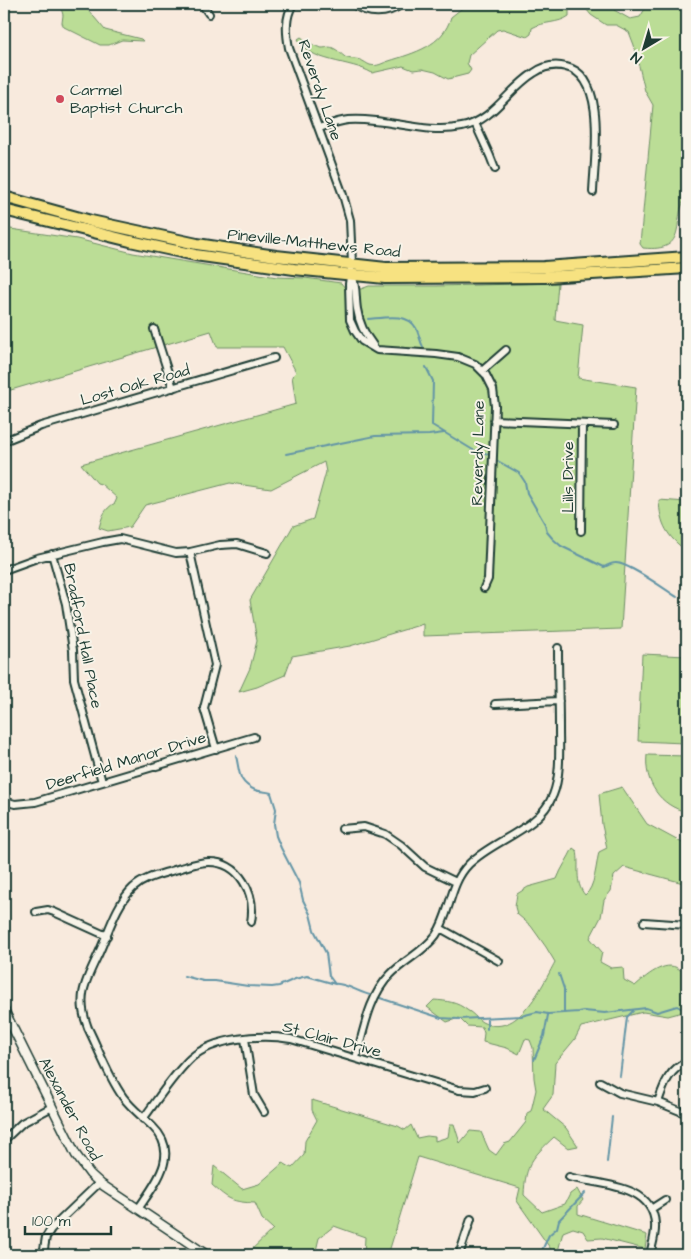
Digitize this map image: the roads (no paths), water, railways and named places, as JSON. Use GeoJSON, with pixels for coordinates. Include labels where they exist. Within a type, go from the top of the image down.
{"type":"FeatureCollection","features":[{"type":"Feature","properties":{"kind":"main road","name":"Pineville-Matthews Road"},"geometry":{"type":"LineString","coordinates":[[4,197],[91,221],[197,244],[352,269],[385,278],[545,277],[687,268]]}},
{"type":"Feature","properties":{"kind":"main road","name":"Pineville-Matthews Road"},"geometry":{"type":"LineString","coordinates":[[4,210],[130,241],[195,254],[294,269],[544,267],[687,257]]}},
{"type":"Feature","properties":{"kind":"street"},"geometry":{"type":"LineString","coordinates":[[202,4],[209,14]]}},
{"type":"Feature","properties":{"kind":"street","name":"Reverdy Lane"},"geometry":{"type":"LineString","coordinates":[[293,4],[286,28],[289,48],[319,128],[350,220],[352,269],[349,284],[350,320],[355,331],[362,341],[377,350],[458,357],[475,364],[486,375],[493,389],[495,406],[488,579],[484,588]]}},
{"type":"Feature","properties":{"kind":"street"},"geometry":{"type":"LineString","coordinates":[[353,4],[366,11],[376,13],[394,9],[402,4]]}},
{"type":"Feature","properties":{"kind":"street"},"geometry":{"type":"LineString","coordinates":[[319,128],[347,120],[363,120],[450,130],[465,127],[487,115],[533,73],[546,67],[557,65],[571,68],[581,75],[589,87],[594,102],[596,120],[593,192]]}},
{"type":"Feature","properties":{"kind":"street"},"geometry":{"type":"LineString","coordinates":[[475,122],[495,170]]}},
{"type":"Feature","properties":{"kind":"street"},"geometry":{"type":"LineString","coordinates":[[154,329],[173,388]]}},
{"type":"Feature","properties":{"kind":"street"},"geometry":{"type":"LineString","coordinates":[[482,371],[506,350]]}},
{"type":"Feature","properties":{"kind":"street","name":"Lost Oak Road"},"geometry":{"type":"LineString","coordinates":[[4,440],[41,426],[274,358]]}},
{"type":"Feature","properties":{"kind":"street"},"geometry":{"type":"LineString","coordinates":[[494,420],[614,425]]}},
{"type":"Feature","properties":{"kind":"street","name":"Lills Drive"},"geometry":{"type":"LineString","coordinates":[[581,531],[582,424]]}},
{"type":"Feature","properties":{"kind":"street"},"geometry":{"type":"LineString","coordinates":[[4,570],[52,554],[120,539],[176,553],[237,544],[267,553]]}},
{"type":"Feature","properties":{"kind":"street"},"geometry":{"type":"LineString","coordinates":[[190,552],[216,665],[204,708],[216,748]]}},
{"type":"Feature","properties":{"kind":"street","name":"Bradford Hall Place"},"geometry":{"type":"LineString","coordinates":[[52,554],[66,604],[73,650],[74,678],[102,782]]}},
{"type":"Feature","properties":{"kind":"street"},"geometry":{"type":"LineString","coordinates":[[356,1058],[377,992],[390,974],[428,944],[440,928],[456,882],[463,871],[474,860],[534,820],[547,807],[556,788],[559,753],[558,648]]}},
{"type":"Feature","properties":{"kind":"street"},"geometry":{"type":"LineString","coordinates":[[495,704],[558,701]]}},
{"type":"Feature","properties":{"kind":"street","name":"Deerfield Manor Drive"},"geometry":{"type":"LineString","coordinates":[[4,801],[15,804],[35,802],[254,737]]}},
{"type":"Feature","properties":{"kind":"street"},"geometry":{"type":"LineString","coordinates":[[342,829],[364,827],[385,834],[401,845],[425,867],[456,882]]}},
{"type":"Feature","properties":{"kind":"street"},"geometry":{"type":"LineString","coordinates":[[138,1208],[160,1176],[166,1154],[159,1135],[153,1127],[130,1107],[118,1089],[88,1028],[82,1008],[83,989],[123,899],[138,884],[155,876],[207,862],[226,866],[242,878],[249,892],[252,905],[251,922]]}},
{"type":"Feature","properties":{"kind":"street"},"geometry":{"type":"LineString","coordinates":[[36,912],[48,910],[54,912],[107,936]]}},
{"type":"Feature","properties":{"kind":"street"},"geometry":{"type":"LineString","coordinates":[[644,922],[687,925]]}},
{"type":"Feature","properties":{"kind":"street"},"geometry":{"type":"LineString","coordinates":[[440,928],[499,961]]}},
{"type":"Feature","properties":{"kind":"street","name":"Alexander Road"},"geometry":{"type":"LineString","coordinates":[[4,1010],[83,1165],[99,1183],[207,1255]]}},
{"type":"Feature","properties":{"kind":"street","name":"St Clair Drive"},"geometry":{"type":"LineString","coordinates":[[143,1119],[193,1056],[212,1045],[266,1037],[292,1039],[459,1090],[475,1091],[485,1088]]}},
{"type":"Feature","properties":{"kind":"street"},"geometry":{"type":"LineString","coordinates":[[245,1039],[254,1094],[264,1112]]}},
{"type":"Feature","properties":{"kind":"street"},"geometry":{"type":"LineString","coordinates":[[658,1102],[669,1076],[679,1066],[687,1062]]}},
{"type":"Feature","properties":{"kind":"street"},"geometry":{"type":"LineString","coordinates":[[600,1082],[620,1093],[658,1102],[687,1114]]}},
{"type":"Feature","properties":{"kind":"street"},"geometry":{"type":"LineString","coordinates":[[4,1140],[22,1123],[52,1107]]}},
{"type":"Feature","properties":{"kind":"street"},"geometry":{"type":"LineString","coordinates":[[569,1177],[632,1191],[646,1202],[651,1209],[655,1222],[650,1255]]}},
{"type":"Feature","properties":{"kind":"street"},"geometry":{"type":"LineString","coordinates":[[43,1255],[46,1237],[51,1229],[99,1183]]}},
{"type":"Feature","properties":{"kind":"street"},"geometry":{"type":"LineString","coordinates":[[651,1209],[665,1200]]}},
{"type":"Feature","properties":{"kind":"street"},"geometry":{"type":"LineString","coordinates":[[460,1255],[471,1219]]}},
{"type":"Feature","properties":{"kind":"waterway"},"geometry":{"type":"LineString","coordinates":[[368,319],[394,317],[407,320],[416,328],[423,347]]}},
{"type":"Feature","properties":{"kind":"waterway"},"geometry":{"type":"LineString","coordinates":[[426,367],[433,381],[432,425],[473,450],[488,454]]}},
{"type":"Feature","properties":{"kind":"waterway"},"geometry":{"type":"LineString","coordinates":[[286,454],[375,436],[444,433]]}},
{"type":"Feature","properties":{"kind":"waterway"},"geometry":{"type":"LineString","coordinates":[[496,460],[519,473],[525,482],[527,493],[545,524],[547,532],[561,546],[604,567],[615,563],[628,566],[677,597]]}},
{"type":"Feature","properties":{"kind":"waterway"},"geometry":{"type":"LineString","coordinates":[[236,756],[242,780],[255,790],[271,793],[276,809],[274,824],[276,836],[299,883],[314,930],[326,953],[329,976],[335,984]]}},
{"type":"Feature","properties":{"kind":"waterway"},"geometry":{"type":"LineString","coordinates":[[559,974],[564,989],[564,1012]]}},
{"type":"Feature","properties":{"kind":"waterway"},"geometry":{"type":"LineString","coordinates":[[184,976],[203,981],[272,987],[307,976],[370,995]]}},
{"type":"Feature","properties":{"kind":"waterway"},"geometry":{"type":"LineString","coordinates":[[380,998],[441,1018],[458,1019],[521,1016],[537,1012],[548,1014],[584,1011],[605,1013],[646,1008],[657,1012],[677,1006],[684,1010],[687,1009]]}},
{"type":"Feature","properties":{"kind":"waterway"},"geometry":{"type":"LineString","coordinates":[[620,1076],[627,1017],[633,1011]]}},
{"type":"Feature","properties":{"kind":"waterway"},"geometry":{"type":"LineString","coordinates":[[534,1060],[544,1036],[548,1015]]}},
{"type":"Feature","properties":{"kind":"waterway"},"geometry":{"type":"LineString","coordinates":[[487,1019],[487,1029]]}},
{"type":"Feature","properties":{"kind":"waterway"},"geometry":{"type":"LineString","coordinates":[[607,1162],[612,1117]]}},
{"type":"Feature","properties":{"kind":"waterway"},"geometry":{"type":"LineString","coordinates":[[540,1255],[549,1235],[557,1228],[559,1220],[585,1193]]}},
{"type":"Feature","properties":{"kind":"place","name":"Carmel Baptist Church"},"geometry":{"type":"Point","coordinates":[60,99]}}]}
